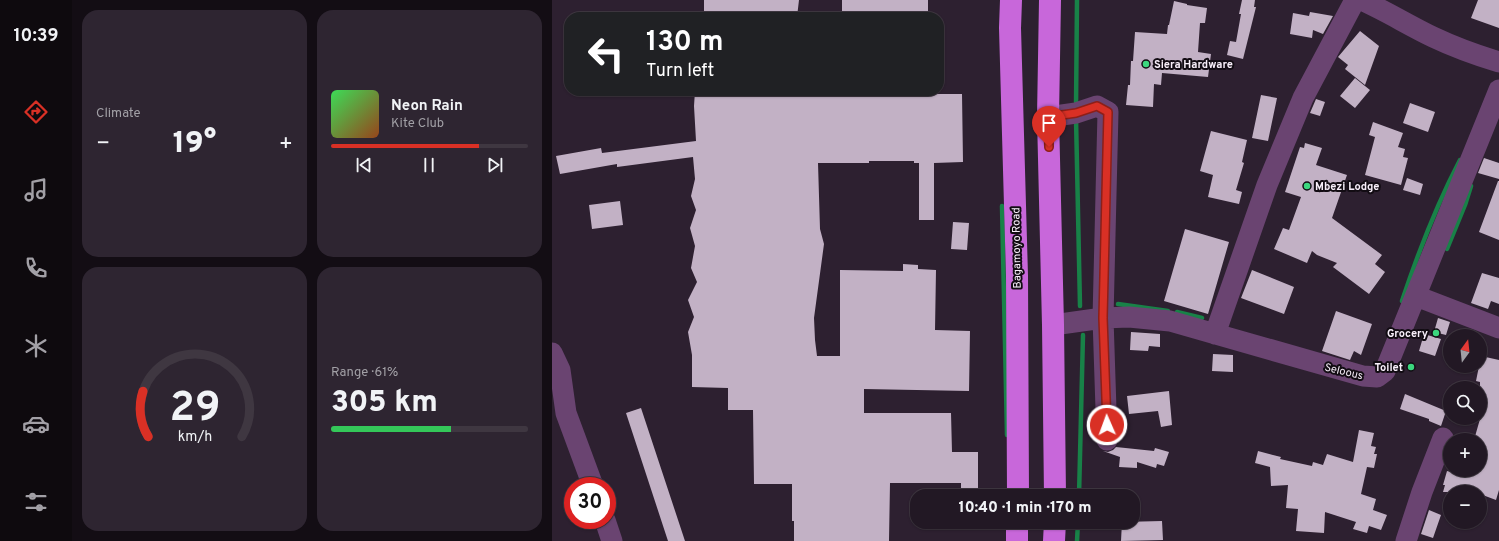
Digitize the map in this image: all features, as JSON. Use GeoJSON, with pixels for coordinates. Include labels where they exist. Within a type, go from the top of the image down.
{"type":"FeatureCollection","features":[{"type":"Feature","properties":{"kind":"highway","name":"Bagamoyo Road"},"geometry":{"type":"LineString","coordinates":[[1011,0],[1010,28],[1017,276],[1018,489]]}},
{"type":"Feature","properties":{"kind":"highway"},"geometry":{"type":"LineString","coordinates":[[1050,0],[1048,117],[1055,489]]}},
{"type":"Feature","properties":{"kind":"highway"},"geometry":{"type":"LineString","coordinates":[[1017,529],[1017,541]]}},
{"type":"Feature","properties":{"kind":"highway"},"geometry":{"type":"LineString","coordinates":[[1054,541],[1055,529]]}},
{"type":"Feature","properties":{"kind":"street"},"geometry":{"type":"LineString","coordinates":[[1215,334],[1267,185],[1303,98],[1355,0]]}},
{"type":"Feature","properties":{"kind":"street"},"geometry":{"type":"LineString","coordinates":[[1361,0],[1400,9],[1432,36],[1471,53],[1499,62]]}},
{"type":"Feature","properties":{"kind":"street","name":"Seloous"},"geometry":{"type":"LineString","coordinates":[[1053,326],[1103,318],[1129,317],[1170,321],[1363,376],[1377,377],[1385,371],[1499,90]]}},
{"type":"Feature","properties":{"kind":"street"},"geometry":{"type":"LineString","coordinates":[[1048,117],[1076,113],[1097,106],[1108,112],[1103,318],[1107,440]]}},
{"type":"Feature","properties":{"kind":"street"},"geometry":{"type":"LineString","coordinates":[[1416,296],[1499,328]]}},
{"type":"Feature","properties":{"kind":"street"},"geometry":{"type":"LineString","coordinates":[[552,353],[560,370],[566,413],[590,477]]}},
{"type":"Feature","properties":{"kind":"street"},"geometry":{"type":"LineString","coordinates":[[1406,541],[1422,492],[1443,438]]}},
{"type":"Feature","properties":{"kind":"street"},"geometry":{"type":"LineString","coordinates":[[608,529],[612,541]]}},
{"type":"Feature","properties":{"kind":"building"},"geometry":{"type":"Polygon","coordinates":[[[704,0],[799,0],[798,12],[704,12],[704,0]]]}},
{"type":"Feature","properties":{"kind":"building"},"geometry":{"type":"Polygon","coordinates":[[[842,0],[928,0],[928,12],[842,12],[842,0]]]}},
{"type":"Feature","properties":{"kind":"building"},"geometry":{"type":"Polygon","coordinates":[[[1242,0],[1255,0],[1254,7],[1256,7],[1243,59],[1227,55],[1230,41],[1236,42],[1242,0]]]}},
{"type":"Feature","properties":{"kind":"building"},"geometry":{"type":"Polygon","coordinates":[[[1478,0],[1499,0],[1499,28],[1471,18],[1478,0]]]}},
{"type":"Feature","properties":{"kind":"building"},"geometry":{"type":"Polygon","coordinates":[[[1174,1],[1187,5],[1207,8],[1205,23],[1200,23],[1198,52],[1211,54],[1208,77],[1162,73],[1161,85],[1154,84],[1153,107],[1126,105],[1128,85],[1130,85],[1131,61],[1133,61],[1135,32],[1167,34],[1174,1]]]}},
{"type":"Feature","properties":{"kind":"building"},"geometry":{"type":"Polygon","coordinates":[[[1310,12],[1333,16],[1323,34],[1313,30],[1312,38],[1290,34],[1293,13],[1309,16],[1310,12]]]}},
{"type":"Feature","properties":{"kind":"building"},"geometry":{"type":"Polygon","coordinates":[[[1360,31],[1379,46],[1365,85],[1345,69],[1348,65],[1338,57],[1360,31]]]}},
{"type":"Feature","properties":{"kind":"building"},"geometry":{"type":"Polygon","coordinates":[[[1355,78],[1370,90],[1355,108],[1340,96],[1355,78]]]}},
{"type":"Feature","properties":{"kind":"building"},"geometry":{"type":"Polygon","coordinates":[[[944,94],[962,94],[963,162],[934,163],[934,220],[919,220],[919,163],[914,163],[914,161],[869,161],[869,163],[818,163],[820,229],[824,244],[814,318],[817,356],[840,356],[840,270],[903,271],[903,264],[918,265],[918,269],[936,270],[935,330],[970,331],[969,391],[864,389],[864,413],[951,413],[952,452],[978,452],[978,489],[961,489],[961,483],[890,483],[889,541],[794,541],[794,521],[792,521],[792,484],[754,484],[753,410],[728,410],[728,388],[692,387],[692,355],[688,332],[694,317],[688,300],[697,282],[691,268],[695,246],[690,228],[696,210],[691,196],[695,179],[693,157],[617,167],[617,164],[560,174],[556,156],[601,148],[602,153],[696,141],[695,96],[944,96],[944,94]]]}},
{"type":"Feature","properties":{"kind":"building"},"geometry":{"type":"Polygon","coordinates":[[[1261,95],[1277,98],[1268,141],[1252,138],[1261,95]]]}},
{"type":"Feature","properties":{"kind":"building"},"geometry":{"type":"Polygon","coordinates":[[[1316,99],[1325,102],[1320,116],[1310,113],[1316,99]]]}},
{"type":"Feature","properties":{"kind":"building"},"geometry":{"type":"Polygon","coordinates":[[[1410,103],[1435,112],[1428,132],[1403,123],[1410,103]]]}},
{"type":"Feature","properties":{"kind":"building"},"geometry":{"type":"Polygon","coordinates":[[[1373,122],[1403,133],[1398,147],[1405,149],[1403,157],[1408,158],[1401,185],[1365,175],[1375,137],[1369,135],[1373,122]]]}},
{"type":"Feature","properties":{"kind":"building"},"geometry":{"type":"Polygon","coordinates":[[[1211,131],[1247,140],[1242,162],[1244,163],[1236,190],[1242,192],[1239,204],[1208,197],[1213,175],[1200,171],[1211,131]]]}},
{"type":"Feature","properties":{"kind":"building"},"geometry":{"type":"Polygon","coordinates":[[[1305,143],[1322,148],[1316,165],[1347,175],[1332,218],[1382,255],[1375,264],[1385,272],[1369,294],[1333,267],[1337,263],[1317,255],[1312,251],[1307,263],[1274,249],[1283,228],[1289,230],[1301,197],[1285,192],[1300,147],[1304,148],[1305,143]]]}},
{"type":"Feature","properties":{"kind":"building"},"geometry":{"type":"Polygon","coordinates":[[[1484,158],[1499,163],[1499,179],[1478,173],[1484,158]]]}},
{"type":"Feature","properties":{"kind":"building"},"geometry":{"type":"Polygon","coordinates":[[[1407,178],[1423,184],[1420,195],[1403,190],[1407,178]]]}},
{"type":"Feature","properties":{"kind":"building"},"geometry":{"type":"Polygon","coordinates":[[[1499,181],[1499,240],[1479,232],[1499,181]]]}},
{"type":"Feature","properties":{"kind":"building"},"geometry":{"type":"Polygon","coordinates":[[[620,201],[623,225],[592,229],[589,205],[620,201]]]}},
{"type":"Feature","properties":{"kind":"building"},"geometry":{"type":"Polygon","coordinates":[[[953,222],[969,223],[967,250],[951,249],[953,222]]]}},
{"type":"Feature","properties":{"kind":"building"},"geometry":{"type":"Polygon","coordinates":[[[1185,229],[1229,242],[1208,314],[1164,301],[1185,229]]]}},
{"type":"Feature","properties":{"kind":"building"},"geometry":{"type":"Polygon","coordinates":[[[1252,270],[1294,287],[1284,314],[1241,298],[1252,270]]]}},
{"type":"Feature","properties":{"kind":"building"},"geometry":{"type":"Polygon","coordinates":[[[1482,273],[1499,278],[1499,304],[1491,301],[1488,309],[1471,303],[1482,273]]]}},
{"type":"Feature","properties":{"kind":"building"},"geometry":{"type":"Polygon","coordinates":[[[1336,311],[1372,324],[1361,355],[1354,351],[1350,360],[1322,351],[1336,311]]]}},
{"type":"Feature","properties":{"kind":"building"},"geometry":{"type":"Polygon","coordinates":[[[1438,318],[1450,322],[1448,329],[1443,329],[1443,334],[1434,332],[1438,318]]]}},
{"type":"Feature","properties":{"kind":"building"},"geometry":{"type":"Polygon","coordinates":[[[1131,332],[1160,334],[1160,347],[1149,346],[1148,351],[1130,350],[1131,332]]]}},
{"type":"Feature","properties":{"kind":"building"},"geometry":{"type":"Polygon","coordinates":[[[1424,334],[1441,339],[1435,356],[1419,351],[1424,334]]]}},
{"type":"Feature","properties":{"kind":"building"},"geometry":{"type":"Polygon","coordinates":[[[1213,354],[1233,355],[1233,372],[1212,371],[1213,354]]]}},
{"type":"Feature","properties":{"kind":"building"},"geometry":{"type":"Polygon","coordinates":[[[1487,357],[1499,360],[1499,490],[1496,500],[1487,497],[1487,485],[1443,485],[1445,477],[1487,477],[1487,433],[1476,433],[1478,425],[1487,425],[1487,381],[1476,381],[1478,373],[1487,373],[1487,357]]]}},
{"type":"Feature","properties":{"kind":"building"},"geometry":{"type":"Polygon","coordinates":[[[1169,391],[1172,425],[1161,427],[1158,411],[1129,414],[1127,396],[1169,391]]]}},
{"type":"Feature","properties":{"kind":"building"},"geometry":{"type":"Polygon","coordinates":[[[1405,394],[1443,410],[1443,420],[1441,426],[1429,421],[1429,419],[1400,409],[1405,394]]]}},
{"type":"Feature","properties":{"kind":"building"},"geometry":{"type":"Polygon","coordinates":[[[641,408],[685,541],[668,541],[626,413],[641,408]]]}},
{"type":"Feature","properties":{"kind":"building"},"geometry":{"type":"Polygon","coordinates":[[[1359,430],[1374,433],[1371,446],[1376,447],[1374,454],[1377,454],[1374,468],[1367,467],[1361,494],[1376,499],[1373,510],[1387,515],[1381,530],[1369,526],[1367,533],[1353,529],[1356,522],[1325,512],[1324,533],[1296,531],[1298,509],[1286,508],[1288,485],[1271,486],[1270,467],[1255,463],[1258,451],[1281,457],[1280,459],[1312,466],[1313,462],[1323,465],[1327,454],[1353,462],[1359,430]]]}},
{"type":"Feature","properties":{"kind":"building"},"geometry":{"type":"Polygon","coordinates":[[[1116,447],[1154,451],[1155,448],[1169,452],[1164,466],[1157,464],[1156,468],[1137,462],[1137,468],[1119,467],[1120,457],[1103,451],[1108,452],[1116,447]]]}},
{"type":"Feature","properties":{"kind":"building"},"geometry":{"type":"Polygon","coordinates":[[[1429,510],[1441,515],[1433,538],[1421,534],[1429,510]]]}},
{"type":"Feature","properties":{"kind":"building"},"geometry":{"type":"Polygon","coordinates":[[[1162,521],[1163,540],[1121,541],[1122,529],[1140,529],[1140,522],[1162,521]]]}},
{"type":"Feature","properties":{"kind":"waterway"},"geometry":{"type":"LineString","coordinates":[[1076,108],[1077,0]]}},
{"type":"Feature","properties":{"kind":"waterway"},"geometry":{"type":"LineString","coordinates":[[1076,118],[1080,306]]}},
{"type":"Feature","properties":{"kind":"waterway"},"geometry":{"type":"LineString","coordinates":[[1402,301],[1428,230],[1460,160]]}},
{"type":"Feature","properties":{"kind":"waterway"},"geometry":{"type":"LineString","coordinates":[[1447,249],[1471,186]]}},
{"type":"Feature","properties":{"kind":"waterway"},"geometry":{"type":"LineString","coordinates":[[1002,206],[1007,435]]}},
{"type":"Feature","properties":{"kind":"waterway"},"geometry":{"type":"LineString","coordinates":[[1118,304],[1168,311]]}},
{"type":"Feature","properties":{"kind":"waterway"},"geometry":{"type":"LineString","coordinates":[[1177,312],[1202,318]]}},
{"type":"Feature","properties":{"kind":"waterway"},"geometry":{"type":"LineString","coordinates":[[1079,489],[1083,335]]}},
{"type":"Feature","properties":{"kind":"waterway"},"geometry":{"type":"LineString","coordinates":[[1077,541],[1078,529]]}},
{"type":"Feature","properties":{"kind":"place","name":"Siera Hardware"},"geometry":{"type":"Point","coordinates":[1146,64]}},
{"type":"Feature","properties":{"kind":"place","name":"Mbezi Lodge"},"geometry":{"type":"Point","coordinates":[1307,186]}},
{"type":"Feature","properties":{"kind":"place","name":"Grocery"},"geometry":{"type":"Point","coordinates":[1436,333]}},
{"type":"Feature","properties":{"kind":"place","name":"Toilet"},"geometry":{"type":"Point","coordinates":[1411,367]}},
{"type":"Feature","properties":{"kind":"route"},"geometry":{"type":"LineString","coordinates":[[1049,147],[1048,117],[1076,113],[1097,106],[1108,112],[1103,318],[1107,425]]}}]}
